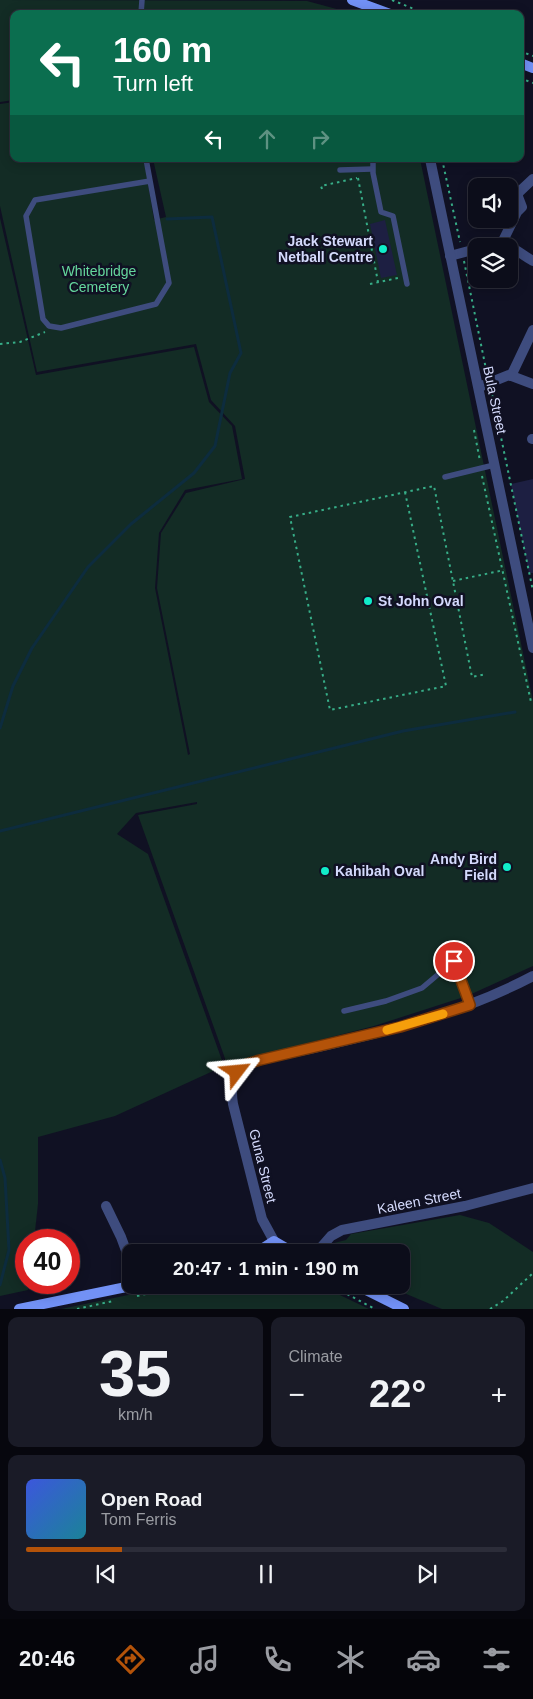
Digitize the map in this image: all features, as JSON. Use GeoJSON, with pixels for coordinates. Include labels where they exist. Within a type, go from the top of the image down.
{"type":"FeatureCollection","features":[{"type":"Feature","properties":{"kind":"main road"},"geometry":{"type":"LineString","coordinates":[[352,0],[379,10]]}},
{"type":"Feature","properties":{"kind":"main road"},"geometry":{"type":"LineString","coordinates":[[271,1244],[274,1242],[278,1244]]}},
{"type":"Feature","properties":{"kind":"main road"},"geometry":{"type":"LineString","coordinates":[[19,1309],[122,1288]]}},
{"type":"Feature","properties":{"kind":"main road"},"geometry":{"type":"LineString","coordinates":[[374,1294],[404,1309]]}},
{"type":"Feature","properties":{"kind":"street","name":"Bula Street"},"geometry":{"type":"LineString","coordinates":[[431,162],[533,648]]}},
{"type":"Feature","properties":{"kind":"street"},"geometry":{"type":"LineString","coordinates":[[504,238],[517,212],[522,207],[517,194],[533,179]]}},
{"type":"Feature","properties":{"kind":"street"},"geometry":{"type":"LineString","coordinates":[[450,256],[468,251]]}},
{"type":"Feature","properties":{"kind":"street"},"geometry":{"type":"LineString","coordinates":[[518,252],[533,261]]}},
{"type":"Feature","properties":{"kind":"street"},"geometry":{"type":"LineString","coordinates":[[511,376],[533,330]]}},
{"type":"Feature","properties":{"kind":"street"},"geometry":{"type":"LineString","coordinates":[[479,387],[511,376],[533,384]]}},
{"type":"Feature","properties":{"kind":"street"},"geometry":{"type":"LineString","coordinates":[[470,1005],[533,976]]}},
{"type":"Feature","properties":{"kind":"street","name":"Guna Street"},"geometry":{"type":"LineString","coordinates":[[274,1242],[262,1219],[233,1104],[232,1086],[237,1072],[247,1064],[260,1060],[400,1027],[470,1005]]}},
{"type":"Feature","properties":{"kind":"street","name":"Kaleen Street"},"geometry":{"type":"LineString","coordinates":[[324,1244],[331,1236],[342,1230],[465,1206],[533,1188]]}},
{"type":"Feature","properties":{"kind":"street"},"geometry":{"type":"LineString","coordinates":[[106,1206],[124,1244]]}},
{"type":"Feature","properties":{"kind":"lane"},"geometry":{"type":"LineString","coordinates":[[147,162],[150,180],[169,283],[156,304],[62,328],[49,326],[43,319],[26,216],[35,200],[150,180]]}},
{"type":"Feature","properties":{"kind":"lane"},"geometry":{"type":"LineString","coordinates":[[373,162],[372,169],[381,212],[393,216],[407,284]]}},
{"type":"Feature","properties":{"kind":"lane"},"geometry":{"type":"LineString","coordinates":[[340,170],[372,169]]}},
{"type":"Feature","properties":{"kind":"lane"},"geometry":{"type":"LineString","coordinates":[[445,477],[494,465]]}},
{"type":"Feature","properties":{"kind":"lane"},"geometry":{"type":"LineString","coordinates":[[344,1011],[386,1001],[422,988],[454,961],[470,1005]]}},
{"type":"Feature","properties":{"kind":"path"},"geometry":{"type":"LineString","coordinates":[[392,0],[416,10]]}},
{"type":"Feature","properties":{"kind":"path"},"geometry":{"type":"LineString","coordinates":[[322,189],[321,186],[365,176]]}},
{"type":"Feature","properties":{"kind":"path"},"geometry":{"type":"LineString","coordinates":[[357,178],[378,282]]}},
{"type":"Feature","properties":{"kind":"path"},"geometry":{"type":"LineString","coordinates":[[370,284],[406,277]]}},
{"type":"Feature","properties":{"kind":"path"},"geometry":{"type":"LineString","coordinates":[[0,344],[20,342],[44,334],[49,326]]}},
{"type":"Feature","properties":{"kind":"path"},"geometry":{"type":"LineString","coordinates":[[474,430],[481,468]]}},
{"type":"Feature","properties":{"kind":"path"},"geometry":{"type":"LineString","coordinates":[[482,476],[504,570],[531,702]]}},
{"type":"Feature","properties":{"kind":"path"},"geometry":{"type":"LineString","coordinates":[[405,492],[446,686],[330,710],[290,517],[405,492],[434,486],[472,678],[486,674]]}},
{"type":"Feature","properties":{"kind":"path"},"geometry":{"type":"LineString","coordinates":[[453,581],[516,568]]}},
{"type":"Feature","properties":{"kind":"path"},"geometry":{"type":"LineString","coordinates":[[490,1309],[503,1301],[533,1273]]}},
{"type":"Feature","properties":{"kind":"path"},"geometry":{"type":"LineString","coordinates":[[347,1294],[375,1309]]}},
{"type":"Feature","properties":{"kind":"green space"},"geometry":{"type":"Polygon","coordinates":[[[0,0],[307,1],[340,10],[10,10],[10,101],[0,102],[0,0]]]}},
{"type":"Feature","properties":{"kind":"green space","name":"Whitebridge Cemetery"},"geometry":{"type":"Polygon","coordinates":[[[10,103],[10,162],[144,162],[154,220],[166,217],[154,162],[421,162],[533,701],[533,966],[467,996],[374,1026],[227,1064],[138,815],[197,804],[197,802],[136,813],[117,834],[148,854],[224,1066],[115,1116],[38,1137],[38,1204],[35,1229],[15,1229],[15,1293],[0,1296],[0,218],[36,375],[194,347],[209,402],[232,426],[242,479],[185,490],[159,533],[155,588],[188,755],[190,754],[157,588],[161,533],[186,493],[245,479],[235,426],[211,400],[196,344],[37,372],[0,206],[0,104],[10,103]]]}},
{"type":"Feature","properties":{"kind":"green space"},"geometry":{"type":"Polygon","coordinates":[[[460,1215],[489,1223],[533,1252],[533,1309],[442,1309],[406,1294],[410,1294],[410,1244],[330,1244],[346,1240],[351,1234],[460,1215]]]}},
{"type":"Feature","properties":{"kind":"green space"},"geometry":{"type":"Polygon","coordinates":[[[133,1294],[338,1294],[369,1309],[61,1309],[133,1294]]]}},
{"type":"Feature","properties":{"kind":"building","name":"Jack Stewart Netball Centre"},"geometry":{"type":"Polygon","coordinates":[[[385,220],[397,275],[381,278],[370,224],[385,220]]]}},
{"type":"Feature","properties":{"kind":"building"},"geometry":{"type":"Polygon","coordinates":[[[533,479],[533,573],[529,573],[511,484],[533,479]]]}},
{"type":"Feature","properties":{"kind":"waterway"},"geometry":{"type":"LineString","coordinates":[[0,728],[13,686],[32,648],[88,567],[131,524],[194,473],[215,446],[230,373],[241,353],[212,217],[167,219]]}},
{"type":"Feature","properties":{"kind":"waterway"},"geometry":{"type":"LineString","coordinates":[[0,831],[403,731],[515,712]]}},
{"type":"Feature","properties":{"kind":"waterway"},"geometry":{"type":"LineString","coordinates":[[0,1160],[5,1178],[9,1250],[0,1285]]}},
{"type":"Feature","properties":{"kind":"slow traffic"},"geometry":{"type":"LineString","coordinates":[[387,1030],[443,1014]]}},
{"type":"Feature","properties":{"kind":"place","name":"Jack Stewart Netball Centre"},"geometry":{"type":"Point","coordinates":[383,249]}},
{"type":"Feature","properties":{"kind":"place","name":"St John Oval"},"geometry":{"type":"Point","coordinates":[368,601]}},
{"type":"Feature","properties":{"kind":"place","name":"Andy Bird Field"},"geometry":{"type":"Point","coordinates":[507,867]}},
{"type":"Feature","properties":{"kind":"place","name":"Kahibah Oval"},"geometry":{"type":"Point","coordinates":[325,871]}},
{"type":"Feature","properties":{"kind":"route"},"geometry":{"type":"LineString","coordinates":[[237,1072],[247,1064],[260,1060],[400,1027],[470,1005],[454,961]]}}]}
